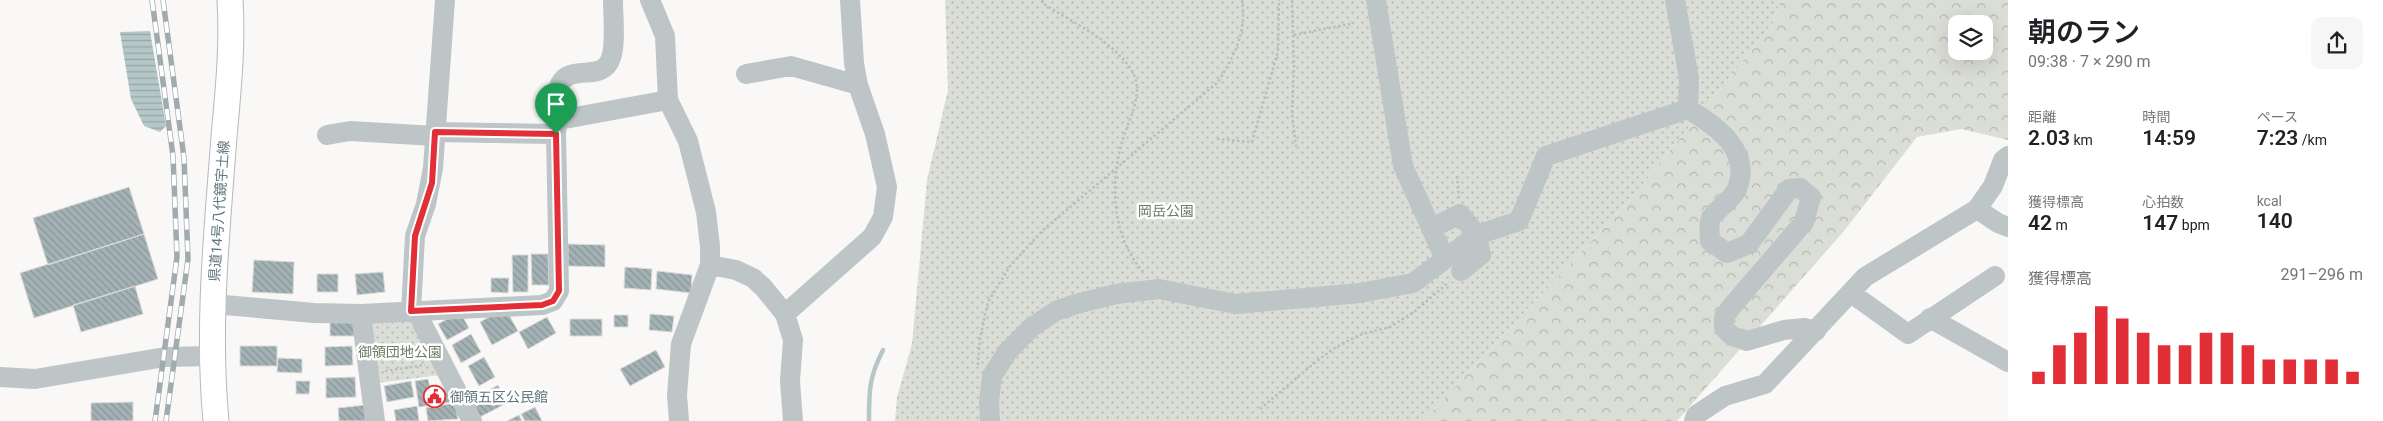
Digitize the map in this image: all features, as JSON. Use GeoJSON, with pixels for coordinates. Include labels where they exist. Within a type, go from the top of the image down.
{"type":"FeatureCollection","features":[{"type":"Feature","properties":{"kind":"main road","name":"県道14号八代鏡宇土線"},"geometry":{"type":"LineString","coordinates":[[216,421],[211,356],[230,61],[230,0]]}},
{"type":"Feature","properties":{"kind":"street"},"geometry":{"type":"LineString","coordinates":[[445,0],[432,183],[415,236],[415,311],[472,421]]}},
{"type":"Feature","properties":{"kind":"street"},"geometry":{"type":"LineString","coordinates":[[213,304],[314,313],[361,314],[542,305],[553,301],[559,291],[557,127],[559,85],[564,79],[574,74],[603,70],[608,66],[612,57],[613,0]]}},
{"type":"Feature","properties":{"kind":"street"},"geometry":{"type":"LineString","coordinates":[[650,0],[665,36],[668,100],[688,141],[704,203],[710,265],[682,344],[677,395],[679,421]]}},
{"type":"Feature","properties":{"kind":"street"},"geometry":{"type":"LineString","coordinates":[[785,314],[872,237],[883,217],[887,187],[875,134],[858,85],[854,64],[850,0]]}},
{"type":"Feature","properties":{"kind":"street"},"geometry":{"type":"LineString","coordinates":[[1376,0],[1403,166],[1432,228],[1453,265]]}},
{"type":"Feature","properties":{"kind":"street"},"geometry":{"type":"LineString","coordinates":[[1675,0],[1689,78],[1688,108]]}},
{"type":"Feature","properties":{"kind":"street"},"geometry":{"type":"LineString","coordinates":[[746,74],[791,66],[858,85]]}},
{"type":"Feature","properties":{"kind":"street"},"geometry":{"type":"LineString","coordinates":[[327,136],[350,131],[435,134],[557,127],[668,100]]}},
{"type":"Feature","properties":{"kind":"street"},"geometry":{"type":"LineString","coordinates":[[990,421],[989,402],[992,376],[1008,351],[1032,327],[1056,312],[1076,304],[1116,294],[1159,289],[1235,304],[1360,293],[1413,283],[1453,265],[1477,235],[1519,221],[1546,156],[1688,108]]}},
{"type":"Feature","properties":{"kind":"street"},"geometry":{"type":"LineString","coordinates":[[1688,108],[1710,122],[1734,145],[1741,168],[1736,190],[1710,220],[1710,241],[1727,253],[1749,244],[1789,189],[1800,188],[1811,197],[1804,222],[1732,306],[1724,317],[1724,328],[1732,336],[1747,341],[1784,330],[1804,328],[1816,331]]}},
{"type":"Feature","properties":{"kind":"street"},"geometry":{"type":"LineString","coordinates":[[1694,421],[1696,415],[1725,396],[1765,384],[1865,277],[1977,209],[2001,188],[2003,160],[2008,156]]}},
{"type":"Feature","properties":{"kind":"street"},"geometry":{"type":"LineString","coordinates":[[1977,209],[1998,223],[2008,227]]}},
{"type":"Feature","properties":{"kind":"street"},"geometry":{"type":"LineString","coordinates":[[1432,228],[1460,214],[1477,235]]}},
{"type":"Feature","properties":{"kind":"street"},"geometry":{"type":"LineString","coordinates":[[710,265],[736,270],[753,278],[785,314],[793,340],[790,381],[793,421]]}},
{"type":"Feature","properties":{"kind":"street"},"geometry":{"type":"LineString","coordinates":[[1851,293],[1908,334],[1995,276]]}},
{"type":"Feature","properties":{"kind":"street"},"geometry":{"type":"LineString","coordinates":[[361,314],[374,421]]}},
{"type":"Feature","properties":{"kind":"street"},"geometry":{"type":"LineString","coordinates":[[1930,318],[2008,362]]}},
{"type":"Feature","properties":{"kind":"street"},"geometry":{"type":"LineString","coordinates":[[0,377],[34,379],[165,357],[211,356]]}},
{"type":"Feature","properties":{"kind":"path"},"geometry":{"type":"LineString","coordinates":[[1042,0],[1044,4],[1097,36],[1122,58],[1134,74],[1138,96],[1114,170],[1115,201],[1119,225],[1127,249],[1141,270],[1159,289]]}},
{"type":"Feature","properties":{"kind":"path"},"geometry":{"type":"LineString","coordinates":[[977,371],[980,338],[988,302],[1010,266],[1042,231],[1218,82],[1232,60],[1241,38],[1244,12],[1242,0]]}},
{"type":"Feature","properties":{"kind":"path"},"geometry":{"type":"LineString","coordinates":[[1217,139],[1252,142],[1278,51],[1279,0]]}},
{"type":"Feature","properties":{"kind":"path"},"geometry":{"type":"LineString","coordinates":[[1292,0],[1294,65],[1292,114],[1296,146]]}},
{"type":"Feature","properties":{"kind":"path"},"geometry":{"type":"LineString","coordinates":[[1293,35],[1354,23]]}},
{"type":"Feature","properties":{"kind":"path"},"geometry":{"type":"LineString","coordinates":[[1457,176],[1460,214]]}},
{"type":"Feature","properties":{"kind":"path"},"geometry":{"type":"LineString","coordinates":[[1260,409],[1333,349],[1359,335],[1390,327],[1406,317],[1453,265]]}},
{"type":"Feature","properties":{"kind":"path"},"geometry":{"type":"LineString","coordinates":[[366,357],[380,356],[383,368],[387,372],[424,367],[425,359]]}},
{"type":"Feature","properties":{"kind":"green space","name":"岡岳公園"},"geometry":{"type":"Polygon","coordinates":[[[945,0],[1781,0],[1772,25],[1629,201],[1423,421],[895,421],[897,397],[912,344],[927,180],[948,90],[945,0]]]}},
{"type":"Feature","properties":{"kind":"green space"},"geometry":{"type":"Polygon","coordinates":[[[1781,0],[2008,0],[2008,140],[1961,129],[1917,137],[1844,231],[1677,421],[1423,421],[1629,201],[1772,25],[1781,0]]]}},
{"type":"Feature","properties":{"kind":"green space","name":"御領団地公園"},"geometry":{"type":"Polygon","coordinates":[[[414,317],[441,375],[377,383],[367,319],[414,317]]]}},
{"type":"Feature","properties":{"kind":"shaded area"},"geometry":{"type":"Polygon","coordinates":[[[150,31],[166,126],[160,132],[144,126],[131,99],[120,32],[150,31]]]}},
{"type":"Feature","properties":{"kind":"building"},"geometry":{"type":"Polygon","coordinates":[[[129,187],[144,234],[48,265],[33,218],[129,187]]]}},
{"type":"Feature","properties":{"kind":"building"},"geometry":{"type":"Polygon","coordinates":[[[144,234],[158,279],[34,318],[20,273],[144,234]]]}},
{"type":"Feature","properties":{"kind":"building"},"geometry":{"type":"Polygon","coordinates":[[[568,244],[605,245],[605,267],[568,266],[568,244]]]}},
{"type":"Feature","properties":{"kind":"building"},"geometry":{"type":"Polygon","coordinates":[[[531,254],[548,254],[549,285],[532,285],[531,254]]]}},
{"type":"Feature","properties":{"kind":"building"},"geometry":{"type":"Polygon","coordinates":[[[512,255],[528,255],[528,292],[513,292],[512,255]]]}},
{"type":"Feature","properties":{"kind":"building"},"geometry":{"type":"Polygon","coordinates":[[[254,260],[294,262],[293,294],[252,292],[254,260]]]}},
{"type":"Feature","properties":{"kind":"building"},"geometry":{"type":"Polygon","coordinates":[[[625,267],[652,269],[651,290],[624,288],[625,267]]]}},
{"type":"Feature","properties":{"kind":"building"},"geometry":{"type":"Polygon","coordinates":[[[657,271],[692,275],[691,293],[656,289],[657,271]]]}},
{"type":"Feature","properties":{"kind":"building"},"geometry":{"type":"Polygon","coordinates":[[[383,272],[385,292],[357,295],[355,274],[383,272]]]}},
{"type":"Feature","properties":{"kind":"building"},"geometry":{"type":"Polygon","coordinates":[[[317,274],[338,274],[338,292],[317,292],[317,274]]]}},
{"type":"Feature","properties":{"kind":"building"},"geometry":{"type":"Polygon","coordinates":[[[491,278],[509,278],[508,293],[491,292],[491,278]]]}},
{"type":"Feature","properties":{"kind":"building"},"geometry":{"type":"Polygon","coordinates":[[[135,286],[143,314],[81,332],[73,305],[135,286]]]}},
{"type":"Feature","properties":{"kind":"building"},"geometry":{"type":"Polygon","coordinates":[[[505,308],[518,331],[492,345],[480,322],[505,308]]]}},
{"type":"Feature","properties":{"kind":"building"},"geometry":{"type":"Polygon","coordinates":[[[460,312],[469,328],[447,340],[438,324],[460,312]]]}},
{"type":"Feature","properties":{"kind":"building"},"geometry":{"type":"Polygon","coordinates":[[[650,314],[674,316],[672,332],[649,330],[650,314]]]}},
{"type":"Feature","properties":{"kind":"building"},"geometry":{"type":"Polygon","coordinates":[[[614,315],[628,315],[628,327],[614,327],[614,315]]]}},
{"type":"Feature","properties":{"kind":"building"},"geometry":{"type":"Polygon","coordinates":[[[330,316],[355,316],[355,336],[330,336],[330,316]]]}},
{"type":"Feature","properties":{"kind":"building"},"geometry":{"type":"Polygon","coordinates":[[[547,317],[556,333],[528,349],[519,332],[547,317]]]}},
{"type":"Feature","properties":{"kind":"building"},"geometry":{"type":"Polygon","coordinates":[[[570,319],[602,319],[602,336],[570,336],[570,319]]]}},
{"type":"Feature","properties":{"kind":"building"},"geometry":{"type":"Polygon","coordinates":[[[471,334],[481,352],[461,363],[452,345],[471,334]]]}},
{"type":"Feature","properties":{"kind":"building"},"geometry":{"type":"Polygon","coordinates":[[[240,346],[277,346],[277,366],[240,366],[240,346]]]}},
{"type":"Feature","properties":{"kind":"building"},"geometry":{"type":"Polygon","coordinates":[[[352,346],[353,365],[325,366],[325,347],[352,346]]]}},
{"type":"Feature","properties":{"kind":"building"},"geometry":{"type":"Polygon","coordinates":[[[656,350],[665,367],[630,386],[620,369],[656,350]]]}},
{"type":"Feature","properties":{"kind":"building"},"geometry":{"type":"Polygon","coordinates":[[[484,357],[495,377],[479,386],[468,366],[484,357]]]}},
{"type":"Feature","properties":{"kind":"building"},"geometry":{"type":"Polygon","coordinates":[[[278,358],[302,359],[302,373],[277,372],[278,358]]]}},
{"type":"Feature","properties":{"kind":"building"},"geometry":{"type":"Polygon","coordinates":[[[355,377],[356,397],[326,398],[326,378],[355,377]]]}},
{"type":"Feature","properties":{"kind":"building","name":"御領五区公民館"},"geometry":{"type":"Polygon","coordinates":[[[428,379],[431,392],[449,388],[451,402],[419,407],[415,381],[428,379]]]}},
{"type":"Feature","properties":{"kind":"building"},"geometry":{"type":"Polygon","coordinates":[[[296,381],[310,381],[309,394],[296,394],[296,381]]]}},
{"type":"Feature","properties":{"kind":"building"},"geometry":{"type":"Polygon","coordinates":[[[411,381],[414,397],[387,402],[384,386],[411,381]]]}},
{"type":"Feature","properties":{"kind":"building"},"geometry":{"type":"Polygon","coordinates":[[[498,385],[507,403],[480,417],[471,400],[498,385]]]}},
{"type":"Feature","properties":{"kind":"building"},"geometry":{"type":"Polygon","coordinates":[[[133,402],[133,421],[91,421],[91,403],[133,402]]]}},
{"type":"Feature","properties":{"kind":"building"},"geometry":{"type":"Polygon","coordinates":[[[455,403],[458,419],[428,421],[426,408],[455,403]]]}},
{"type":"Feature","properties":{"kind":"building"},"geometry":{"type":"Polygon","coordinates":[[[365,405],[367,421],[339,421],[338,408],[365,405]]]}},
{"type":"Feature","properties":{"kind":"building"},"geometry":{"type":"Polygon","coordinates":[[[417,406],[419,421],[396,421],[394,410],[417,406]]]}},
{"type":"Feature","properties":{"kind":"building"},"geometry":{"type":"Polygon","coordinates":[[[535,407],[542,421],[525,421],[521,414],[535,407]]]}},
{"type":"Feature","properties":{"kind":"building"},"geometry":{"type":"Polygon","coordinates":[[[519,415],[522,421],[507,421],[519,415]]]}},
{"type":"Feature","properties":{"kind":"waterway"},"geometry":{"type":"LineString","coordinates":[[869,421],[871,384],[875,368],[883,350]]}},
{"type":"Feature","properties":{"kind":"railway"},"geometry":{"type":"LineString","coordinates":[[152,0],[173,156],[177,257],[155,421]]}},
{"type":"Feature","properties":{"kind":"railway"},"geometry":{"type":"LineString","coordinates":[[163,0],[184,158],[188,259],[166,421]]}},
{"type":"Feature","properties":{"kind":"place","name":"御領五区公民館"},"geometry":{"type":"Point","coordinates":[434,397]}},
{"type":"Feature","properties":{"kind":"route"},"geometry":{"type":"LineString","coordinates":[[435,132],[556,134],[559,291],[553,301],[542,305],[411,311],[415,236],[432,183],[435,132]]}}]}
